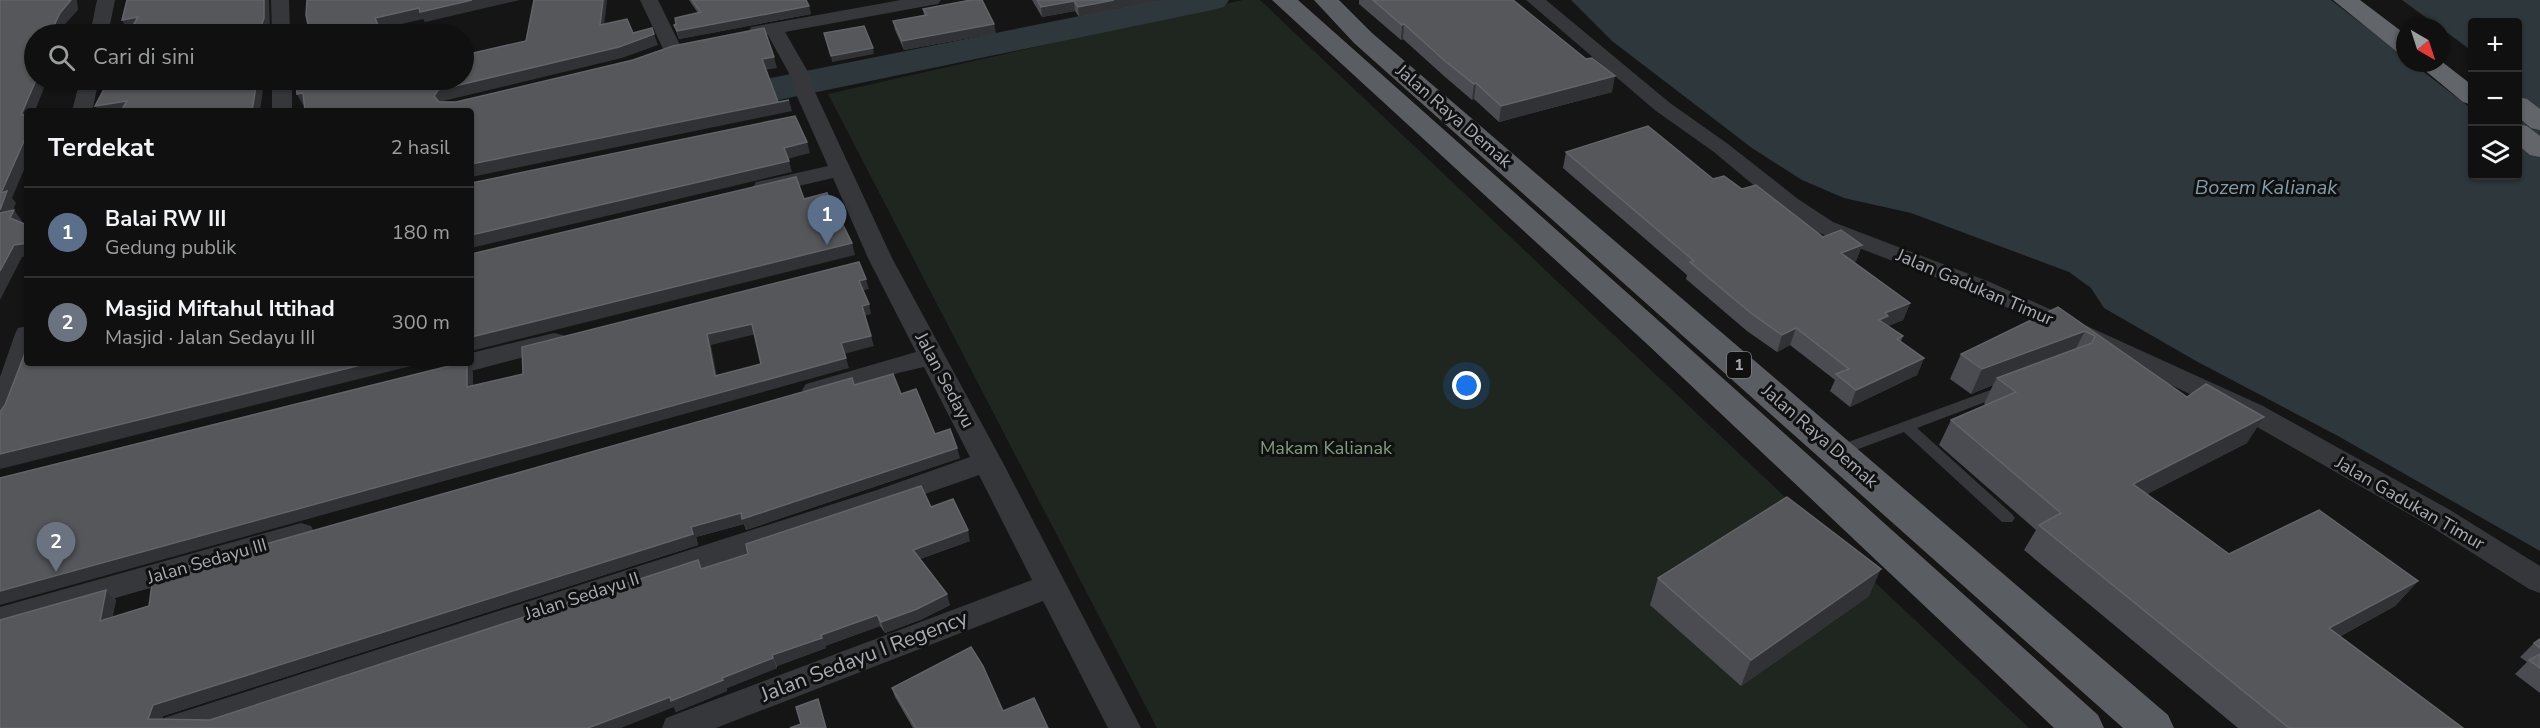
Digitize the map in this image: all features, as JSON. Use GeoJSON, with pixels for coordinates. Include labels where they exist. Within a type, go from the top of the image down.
{"type":"FeatureCollection","features":[{"type":"Feature","properties":{"kind":"highway","name":"Jalan Raya Demak"},"geometry":{"type":"LineString","coordinates":[[1284,0],[1367,57],[1837,452],[2153,728]]}},
{"type":"Feature","properties":{"kind":"highway","name":"Jalan Raya Demak"},"geometry":{"type":"LineString","coordinates":[[1326,0],[1367,57],[2083,728]]}},
{"type":"Feature","properties":{"kind":"highway"},"geometry":{"type":"LineString","coordinates":[[2345,0],[2396,39]]}},
{"type":"Feature","properties":{"kind":"highway"},"geometry":{"type":"LineString","coordinates":[[2376,0],[2400,18]]}},
{"type":"Feature","properties":{"kind":"highway"},"geometry":{"type":"LineString","coordinates":[[2450,55],[2468,69]]}},
{"type":"Feature","properties":{"kind":"highway"},"geometry":{"type":"LineString","coordinates":[[2440,72],[2468,94]]}},
{"type":"Feature","properties":{"kind":"highway"},"geometry":{"type":"LineString","coordinates":[[2522,109],[2540,122]]}},
{"type":"Feature","properties":{"kind":"highway"},"geometry":{"type":"LineString","coordinates":[[2522,136],[2540,149]]}},
{"type":"Feature","properties":{"kind":"street"},"geometry":{"type":"LineString","coordinates":[[101,24],[106,0]]}},
{"type":"Feature","properties":{"kind":"street"},"geometry":{"type":"LineString","coordinates":[[280,0],[281,24]]}},
{"type":"Feature","properties":{"kind":"street"},"geometry":{"type":"LineString","coordinates":[[649,0],[663,53],[694,44]]}},
{"type":"Feature","properties":{"kind":"street"},"geometry":{"type":"LineString","coordinates":[[739,35],[773,28],[842,8],[932,0]]}},
{"type":"Feature","properties":{"kind":"street","name":"Jalan Gadukan Timur"},"geometry":{"type":"LineString","coordinates":[[1536,0],[1663,107],[1721,148],[1790,204],[1825,227],[1938,268],[1982,287],[2254,413],[2440,518],[2540,581]]}},
{"type":"Feature","properties":{"kind":"street","name":"Jalan Sedayu"},"geometry":{"type":"LineString","coordinates":[[773,28],[804,100],[840,170],[869,260],[933,357],[1125,728]]}},
{"type":"Feature","properties":{"kind":"street"},"geometry":{"type":"LineString","coordinates":[[83,108],[87,90]]}},
{"type":"Feature","properties":{"kind":"street"},"geometry":{"type":"LineString","coordinates":[[282,90],[282,108]]}},
{"type":"Feature","properties":{"kind":"street"},"geometry":{"type":"LineString","coordinates":[[744,192],[840,170]]}},
{"type":"Feature","properties":{"kind":"street"},"geometry":{"type":"LineString","coordinates":[[474,361],[574,336]]}},
{"type":"Feature","properties":{"kind":"street"},"geometry":{"type":"LineString","coordinates":[[0,416],[21,364],[24,349]]}},
{"type":"Feature","properties":{"kind":"street"},"geometry":{"type":"LineString","coordinates":[[790,397],[895,365],[933,357]]}},
{"type":"Feature","properties":{"kind":"street","name":"Jalan Sedayu II"},"geometry":{"type":"LineString","coordinates":[[176,728],[887,497],[988,461]]}},
{"type":"Feature","properties":{"kind":"street","name":"Jalan Sedayu III"},"geometry":{"type":"LineString","coordinates":[[0,619],[321,529]]}},
{"type":"Feature","properties":{"kind":"street","name":"Jalan Sedayu I Regency"},"geometry":{"type":"LineString","coordinates":[[678,728],[1051,585]]}},
{"type":"Feature","properties":{"kind":"lane"},"geometry":{"type":"LineString","coordinates":[[1837,452],[2018,384]]}},
{"type":"Feature","properties":{"kind":"lane"},"geometry":{"type":"LineString","coordinates":[[1906,426],[2007,518]]}},
{"type":"Feature","properties":{"kind":"green space","name":"Makam Kalianak"},"geometry":{"type":"Polygon","coordinates":[[[1243,0],[1260,0],[2029,728],[1157,728],[828,94],[1243,0]]]}},
{"type":"Feature","properties":{"kind":"water","name":"Bozem Kalianak"},"geometry":{"type":"Polygon","coordinates":[[[1571,0],[2540,0],[2540,551],[2338,436],[2196,361],[2104,308],[2091,288],[2069,272],[1911,213],[1844,198],[1802,180],[1752,148],[1612,41],[1571,0]]]}},
{"type":"Feature","properties":{"kind":"pier"},"geometry":{"type":"Polygon","coordinates":[[[2331,0],[2402,0],[2427,18],[2396,18],[2396,50],[2331,0]]]}},
{"type":"Feature","properties":{"kind":"pier"},"geometry":{"type":"Polygon","coordinates":[[[2450,35],[2468,48],[2468,106],[2424,72],[2450,72],[2450,35]]]}},
{"type":"Feature","properties":{"kind":"building"},"geometry":{"type":"Polygon","coordinates":[[[0,0],[71,0],[60,13],[55,24],[24,24],[24,90],[32,90],[21,115],[24,114],[24,141],[1,193],[7,191],[0,210],[0,0]]]}},
{"type":"Feature","properties":{"kind":"building"},"geometry":{"type":"Polygon","coordinates":[[[127,0],[264,0],[262,24],[134,24],[138,17],[122,20],[127,0]]]}},
{"type":"Feature","properties":{"kind":"building"},"geometry":{"type":"Polygon","coordinates":[[[307,0],[472,0],[420,12],[419,8],[375,18],[378,24],[308,24],[307,0]]]}},
{"type":"Feature","properties":{"kind":"building"},"geometry":{"type":"Polygon","coordinates":[[[534,0],[603,0],[600,25],[627,19],[633,33],[652,28],[654,34],[619,47],[474,81],[474,53],[526,41],[534,0]]]}},
{"type":"Feature","properties":{"kind":"building"},"geometry":{"type":"Polygon","coordinates":[[[692,0],[806,0],[809,6],[677,31],[674,25],[676,24],[675,18],[701,12],[692,0]]]}},
{"type":"Feature","properties":{"kind":"building"},"geometry":{"type":"Polygon","coordinates":[[[982,0],[994,24],[902,41],[893,21],[927,15],[923,9],[982,0]]]}},
{"type":"Feature","properties":{"kind":"building"},"geometry":{"type":"Polygon","coordinates":[[[1037,0],[1114,0],[1078,7],[1074,1],[1041,7],[1037,0]]]}},
{"type":"Feature","properties":{"kind":"building"},"geometry":{"type":"Polygon","coordinates":[[[1373,0],[1513,0],[1586,59],[1592,58],[1615,76],[1501,106],[1373,0]]]}},
{"type":"Feature","properties":{"kind":"building"},"geometry":{"type":"Polygon","coordinates":[[[864,26],[873,48],[831,56],[824,33],[864,26]]]}},
{"type":"Feature","properties":{"kind":"building"},"geometry":{"type":"Polygon","coordinates":[[[764,28],[774,57],[762,59],[778,102],[789,100],[474,163],[474,108],[305,108],[303,93],[297,94],[297,90],[438,90],[434,96],[439,102],[456,102],[633,60],[673,46],[764,28]]]}},
{"type":"Feature","properties":{"kind":"building"},"geometry":{"type":"Polygon","coordinates":[[[104,90],[255,90],[252,108],[123,108],[127,101],[95,106],[104,90]]]}},
{"type":"Feature","properties":{"kind":"building"},"geometry":{"type":"Polygon","coordinates":[[[795,116],[807,142],[784,148],[789,161],[474,234],[474,182],[795,116]]]}},
{"type":"Feature","properties":{"kind":"building"},"geometry":{"type":"Polygon","coordinates":[[[1648,126],[1713,179],[1724,176],[1742,189],[1756,185],[1823,237],[1841,230],[1862,245],[1841,253],[1910,303],[1885,313],[1888,316],[1879,320],[1903,336],[1897,339],[1924,358],[1856,390],[1836,374],[1849,369],[1796,328],[1782,335],[1752,314],[1690,262],[1694,261],[1566,152],[1648,126]]]}},
{"type":"Feature","properties":{"kind":"building"},"geometry":{"type":"Polygon","coordinates":[[[796,177],[804,199],[827,193],[852,243],[474,336],[474,253],[796,177]]]}},
{"type":"Feature","properties":{"kind":"building"},"geometry":{"type":"Polygon","coordinates":[[[14,210],[10,218],[24,224],[24,243],[14,245],[0,271],[0,213],[14,210]]]}},
{"type":"Feature","properties":{"kind":"building"},"geometry":{"type":"Polygon","coordinates":[[[859,262],[866,279],[859,281],[869,304],[862,306],[871,336],[841,343],[846,358],[0,591],[0,478],[449,366],[467,366],[467,387],[523,374],[522,347],[859,262]],[[752,324],[707,334],[715,376],[761,364],[752,324]]]}},
{"type":"Feature","properties":{"kind":"building"},"geometry":{"type":"Polygon","coordinates":[[[2058,307],[2187,397],[2206,384],[2264,417],[2133,484],[2229,554],[2319,510],[2418,581],[2329,628],[2463,728],[2289,728],[2039,525],[2061,513],[1951,420],[2016,392],[1997,378],[2092,343],[2095,336],[2085,331],[1982,369],[1961,354],[2058,307]]]}},
{"type":"Feature","properties":{"kind":"building"},"geometry":{"type":"Polygon","coordinates":[[[24,356],[24,366],[357,366],[0,454],[0,412],[5,405],[24,356]]]}},
{"type":"Feature","properties":{"kind":"building"},"geometry":{"type":"Polygon","coordinates":[[[893,374],[901,394],[916,389],[935,434],[950,429],[957,448],[742,519],[741,513],[691,527],[693,534],[153,705],[148,719],[210,720],[698,560],[701,569],[748,554],[746,544],[921,486],[931,507],[953,499],[968,530],[913,550],[947,594],[917,609],[881,622],[877,615],[821,635],[822,638],[772,655],[773,658],[671,701],[670,697],[588,728],[0,728],[0,620],[106,590],[100,621],[149,606],[153,576],[852,378],[854,385],[893,374]]]}},
{"type":"Feature","properties":{"kind":"building"},"geometry":{"type":"Polygon","coordinates":[[[1787,497],[1881,569],[1751,660],[1658,578],[1787,497]]]}},
{"type":"Feature","properties":{"kind":"building"},"geometry":{"type":"Polygon","coordinates":[[[2540,639],[2540,648],[2534,643],[2540,639]]]}},
{"type":"Feature","properties":{"kind":"building"},"geometry":{"type":"Polygon","coordinates":[[[971,647],[983,666],[1003,711],[1034,698],[1048,728],[916,728],[892,688],[971,647]]]}},
{"type":"Feature","properties":{"kind":"building"},"geometry":{"type":"Polygon","coordinates":[[[2540,654],[2540,668],[2529,660],[2540,654]]]}},
{"type":"Feature","properties":{"kind":"building"},"geometry":{"type":"Polygon","coordinates":[[[818,699],[826,728],[790,728],[801,724],[796,707],[818,699]]]}},
{"type":"Feature","properties":{"kind":"waterway"},"geometry":{"type":"LineString","coordinates":[[706,103],[1212,0]]}},
{"type":"Feature","properties":{"kind":"place","name":"Balai RW III"},"geometry":{"type":"Point","coordinates":[827,245]}},
{"type":"Feature","properties":{"kind":"place","name":"Masjid Miftahul Ittihad"},"geometry":{"type":"Point","coordinates":[56,572]}}]}
